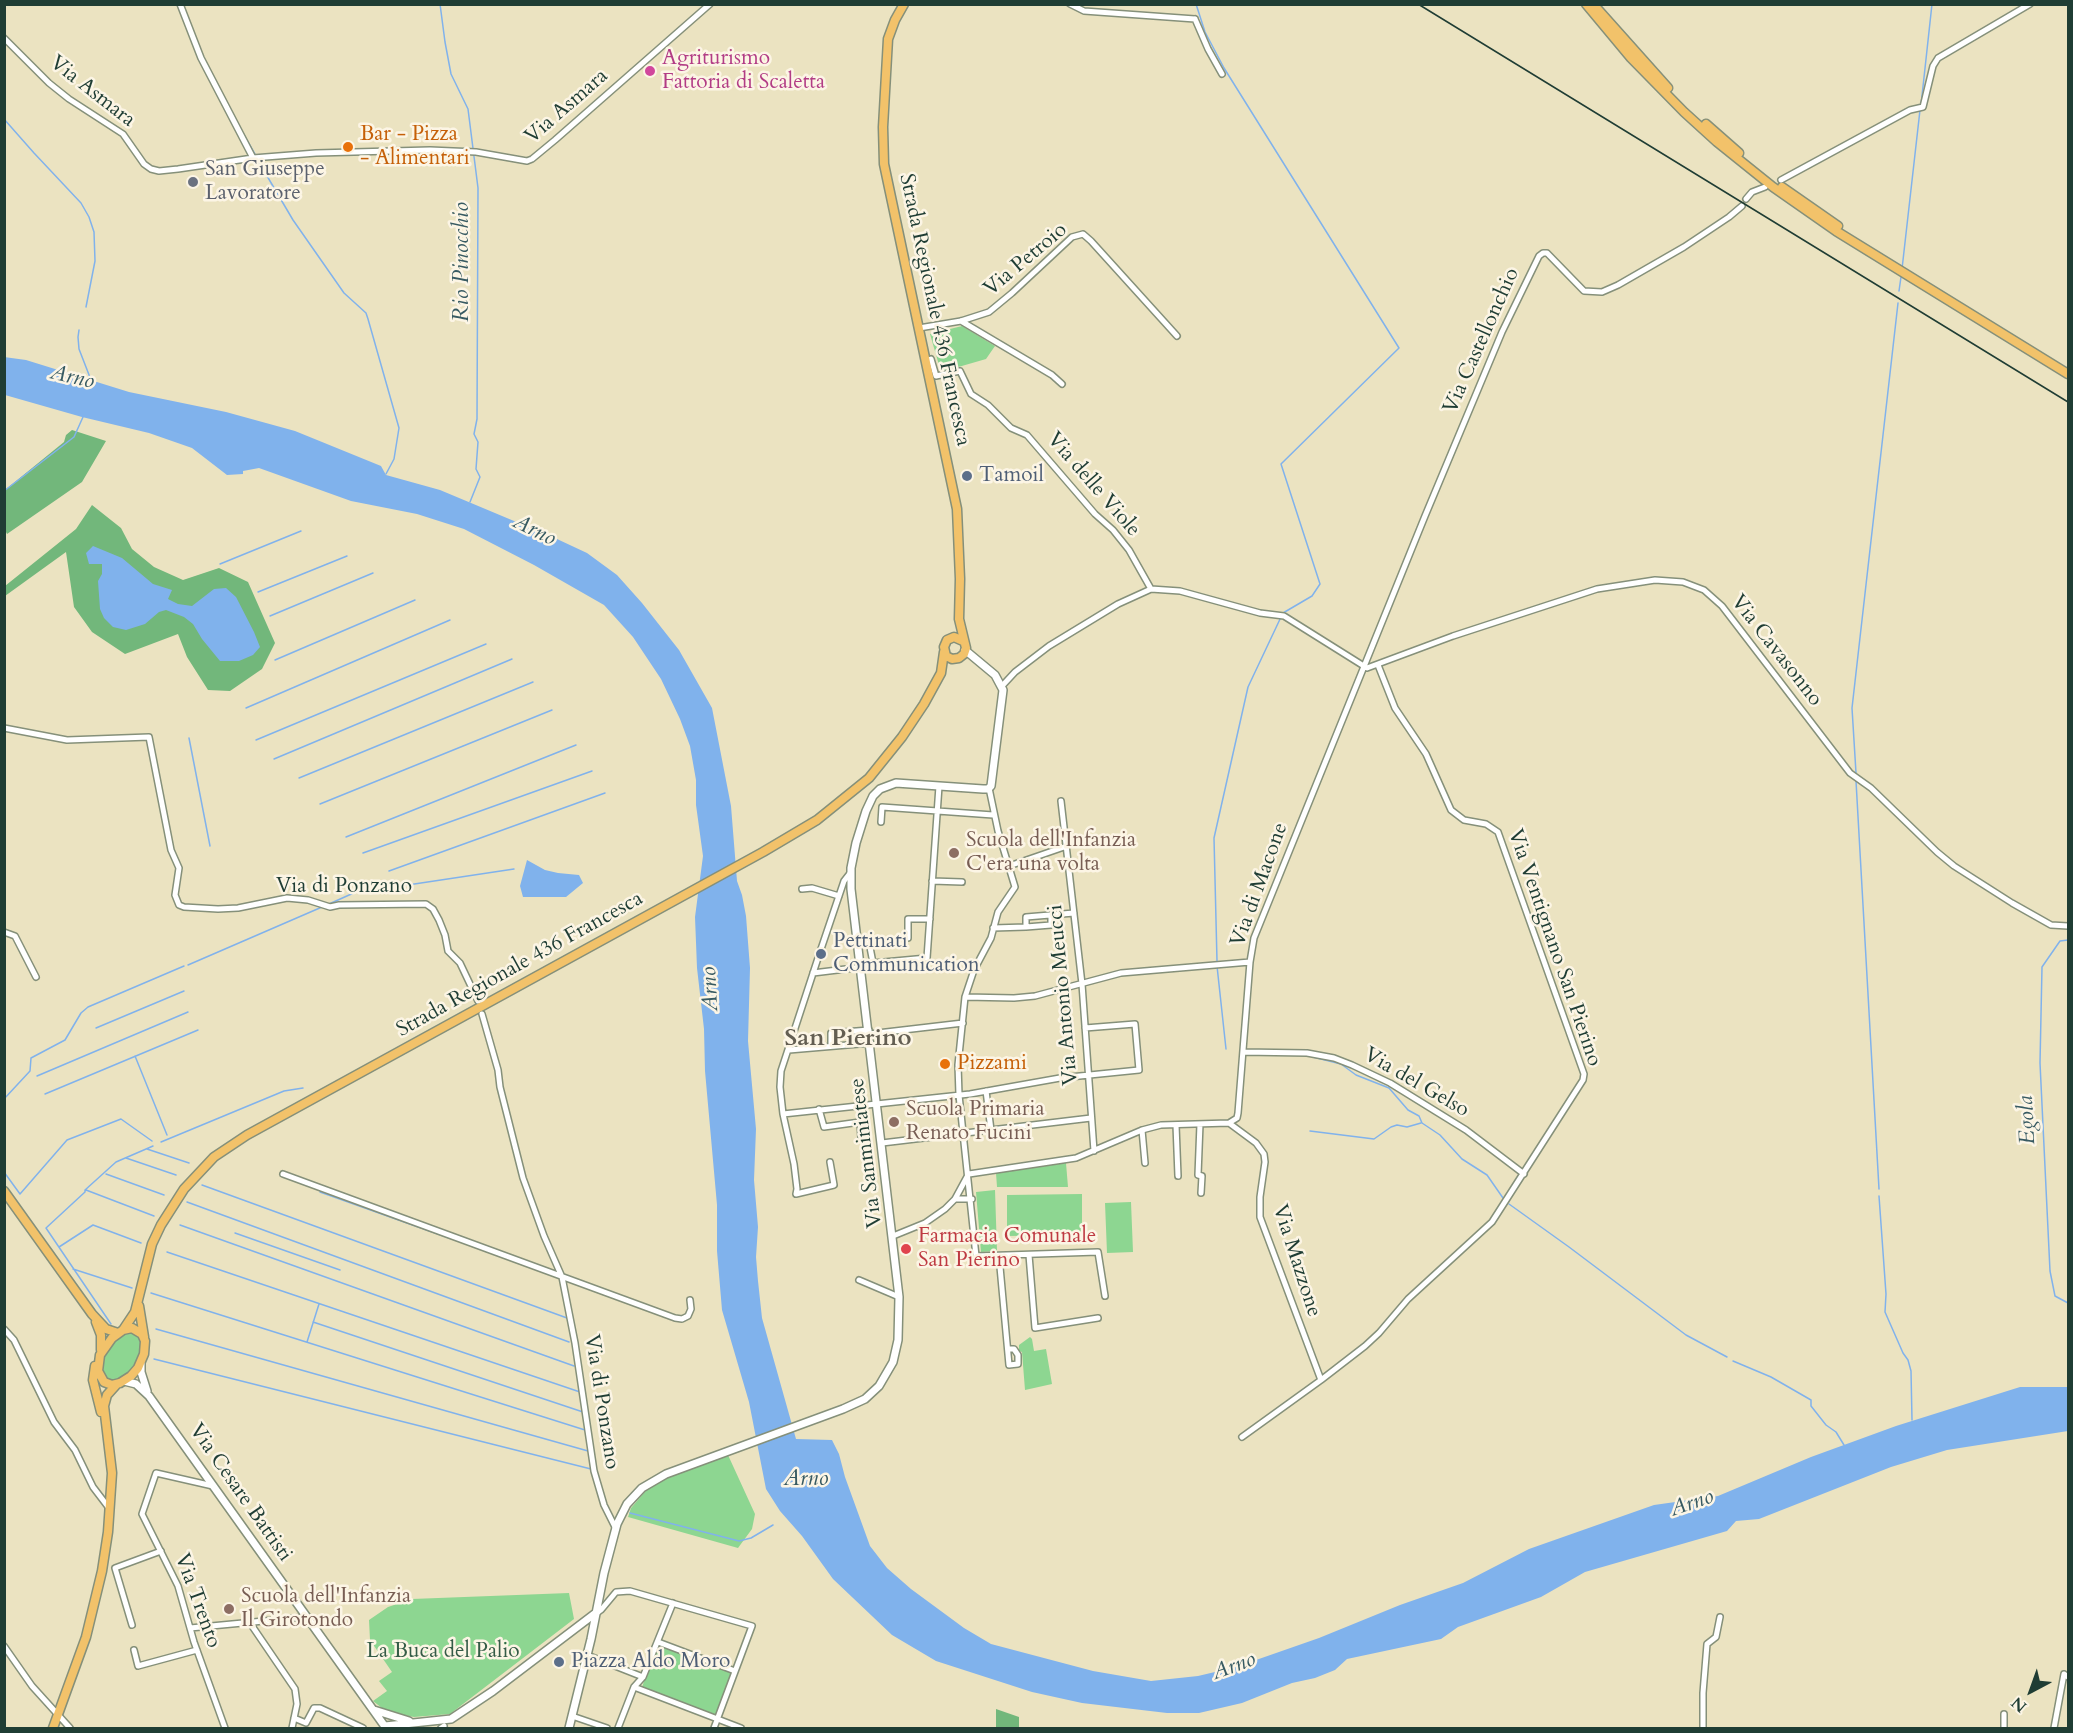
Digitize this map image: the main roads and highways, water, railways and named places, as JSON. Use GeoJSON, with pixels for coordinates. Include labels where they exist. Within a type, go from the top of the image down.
{"type":"FeatureCollection","features":[{"type":"Feature","properties":{"kind":"main road"},"geometry":{"type":"LineString","coordinates":[[1586,4],[1650,78],[1718,142],[1802,208],[2068,374]]}},
{"type":"Feature","properties":{"kind":"main road"},"geometry":{"type":"LineString","coordinates":[[1593,4],[1642,61],[1712,129],[1779,184],[1869,248]]}},
{"type":"Feature","properties":{"kind":"main road","name":"Strada Regionale 436 Francesca"},"geometry":{"type":"LineString","coordinates":[[902,7],[888,39],[883,155],[957,509],[960,579],[958,619],[954,632],[944,644],[941,673]]}},
{"type":"Feature","properties":{"kind":"main road"},"geometry":{"type":"LineString","coordinates":[[1926,284],[2068,368]]}},
{"type":"Feature","properties":{"kind":"main road","name":"Strada Regionale 436 Francesca"},"geometry":{"type":"LineString","coordinates":[[139,1299],[152,1244],[161,1225],[184,1189],[214,1157],[248,1135],[806,827],[860,787],[892,750],[924,704],[941,673],[950,662],[958,659],[964,646],[958,619]]}},
{"type":"Feature","properties":{"kind":"main road"},"geometry":{"type":"LineString","coordinates":[[949,639],[957,637],[964,646]]}},
{"type":"Feature","properties":{"kind":"main road"},"geometry":{"type":"LineString","coordinates":[[944,652],[948,657],[958,659]]}},
{"type":"Feature","properties":{"kind":"main road","name":"Via Cesare Battisti"},"geometry":{"type":"LineString","coordinates":[[4,1191],[92,1314],[106,1329],[120,1332],[135,1329],[144,1337],[146,1346],[142,1360],[134,1373],[120,1383],[109,1384],[101,1379],[98,1371],[102,1346],[101,1335],[92,1314]]}},
{"type":"Feature","properties":{"kind":"main road"},"geometry":{"type":"LineString","coordinates":[[106,1427],[93,1380],[94,1370],[107,1343],[133,1317],[139,1299]]}},
{"type":"Feature","properties":{"kind":"main road"},"geometry":{"type":"LineString","coordinates":[[139,1299],[144,1337]]}},
{"type":"Feature","properties":{"kind":"main road"},"geometry":{"type":"LineString","coordinates":[[53,1728],[75,1672],[95,1606],[103,1564],[112,1473],[104,1401],[109,1391],[120,1383]]}},
{"type":"Feature","properties":{"kind":"water","name":"Arno"},"geometry":{"type":"Polygon","coordinates":[[[4,357],[26,360],[129,392],[226,412],[295,431],[381,466],[386,475],[440,490],[557,539],[587,553],[617,575],[679,650],[712,708],[731,806],[737,881],[746,916],[750,968],[748,1041],[756,1129],[754,1180],[758,1227],[756,1257],[758,1281],[762,1318],[796,1439],[832,1440],[839,1454],[870,1546],[887,1568],[911,1589],[964,1628],[991,1644],[1093,1671],[1151,1681],[1198,1676],[1236,1667],[1319,1638],[1400,1605],[1463,1583],[1529,1549],[1654,1505],[1718,1496],[1811,1457],[1896,1426],[2020,1387],[2068,1387],[2068,1431],[1947,1450],[1891,1467],[1759,1519],[1736,1521],[1727,1531],[1585,1572],[1541,1597],[1458,1627],[1441,1639],[1347,1659],[1335,1670],[1315,1678],[1292,1683],[1242,1703],[1199,1713],[1167,1713],[1082,1703],[1032,1692],[936,1661],[892,1635],[833,1579],[802,1536],[780,1511],[766,1489],[749,1402],[722,1310],[717,1251],[717,1205],[705,1071],[704,1029],[697,968],[695,917],[703,856],[696,805],[696,780],[690,746],[680,719],[661,679],[633,637],[604,605],[464,529],[417,514],[351,501],[259,468],[243,471],[243,474],[227,475],[192,448],[149,433],[5,395],[4,357]]]}},
{"type":"Feature","properties":{"kind":"water"},"geometry":{"type":"Polygon","coordinates":[[[93,546],[122,558],[153,584],[172,590],[168,599],[178,604],[192,606],[214,589],[226,588],[236,597],[260,647],[253,655],[239,661],[220,661],[193,624],[184,617],[166,610],[159,612],[145,624],[126,630],[113,627],[104,618],[100,609],[98,581],[102,574],[102,564],[89,564],[86,553],[93,546]]]}},
{"type":"Feature","properties":{"kind":"water"},"geometry":{"type":"Polygon","coordinates":[[[527,860],[545,870],[579,875],[583,883],[566,897],[523,897],[520,886],[527,860]]]}},
{"type":"Feature","properties":{"kind":"waterway","name":"Rio Pinocchio"},"geometry":{"type":"LineString","coordinates":[[440,4],[451,74],[468,109],[478,188],[477,419],[474,434],[478,442],[476,469],[480,477],[470,502]]}},
{"type":"Feature","properties":{"kind":"waterway"},"geometry":{"type":"LineString","coordinates":[[1196,4],[1205,32],[1224,68],[1399,348],[1281,464],[1320,584],[1312,596],[1283,613]]}},
{"type":"Feature","properties":{"kind":"waterway"},"geometry":{"type":"LineString","coordinates":[[1921,105],[1932,4]]}},
{"type":"Feature","properties":{"kind":"waterway"},"geometry":{"type":"LineString","coordinates":[[205,61],[218,86]]}},
{"type":"Feature","properties":{"kind":"waterway"},"geometry":{"type":"LineString","coordinates":[[1902,269],[1920,110]]}},
{"type":"Feature","properties":{"kind":"waterway"},"geometry":{"type":"LineString","coordinates":[[4,119],[81,203],[89,217],[94,232],[95,261],[86,307]]}},
{"type":"Feature","properties":{"kind":"waterway"},"geometry":{"type":"LineString","coordinates":[[243,133],[255,154]]}},
{"type":"Feature","properties":{"kind":"waterway"},"geometry":{"type":"LineString","coordinates":[[257,159],[293,220],[344,293],[366,313],[399,428],[394,459],[386,474]]}},
{"type":"Feature","properties":{"kind":"waterway"},"geometry":{"type":"LineString","coordinates":[[1899,291],[1901,277]]}},
{"type":"Feature","properties":{"kind":"waterway"},"geometry":{"type":"LineString","coordinates":[[1856,773],[1852,708],[1898,303]]}},
{"type":"Feature","properties":{"kind":"waterway"},"geometry":{"type":"LineString","coordinates":[[79,330],[79,349],[91,380]]}},
{"type":"Feature","properties":{"kind":"waterway"},"geometry":{"type":"LineString","coordinates":[[4,491],[74,437],[83,417]]}},
{"type":"Feature","properties":{"kind":"waterway"},"geometry":{"type":"LineString","coordinates":[[220,564],[301,531]]}},
{"type":"Feature","properties":{"kind":"waterway"},"geometry":{"type":"LineString","coordinates":[[258,592],[347,556]]}},
{"type":"Feature","properties":{"kind":"waterway"},"geometry":{"type":"LineString","coordinates":[[270,616],[373,573]]}},
{"type":"Feature","properties":{"kind":"waterway"},"geometry":{"type":"LineString","coordinates":[[275,660],[415,600]]}},
{"type":"Feature","properties":{"kind":"waterway"},"geometry":{"type":"LineString","coordinates":[[1217,961],[1214,838],[1248,687],[1281,617]]}},
{"type":"Feature","properties":{"kind":"waterway"},"geometry":{"type":"LineString","coordinates":[[246,708],[450,620]]}},
{"type":"Feature","properties":{"kind":"waterway"},"geometry":{"type":"LineString","coordinates":[[256,740],[486,644]]}},
{"type":"Feature","properties":{"kind":"waterway"},"geometry":{"type":"LineString","coordinates":[[274,759],[512,659]]}},
{"type":"Feature","properties":{"kind":"waterway"},"geometry":{"type":"LineString","coordinates":[[299,778],[533,682]]}},
{"type":"Feature","properties":{"kind":"waterway"},"geometry":{"type":"LineString","coordinates":[[320,804],[552,710]]}},
{"type":"Feature","properties":{"kind":"waterway"},"geometry":{"type":"LineString","coordinates":[[189,738],[210,846]]}},
{"type":"Feature","properties":{"kind":"waterway"},"geometry":{"type":"LineString","coordinates":[[346,837],[576,745]]}},
{"type":"Feature","properties":{"kind":"waterway"},"geometry":{"type":"LineString","coordinates":[[363,853],[592,771]]}},
{"type":"Feature","properties":{"kind":"waterway"},"geometry":{"type":"LineString","coordinates":[[1856,781],[1879,1189]]}},
{"type":"Feature","properties":{"kind":"waterway"},"geometry":{"type":"LineString","coordinates":[[389,871],[605,793]]}},
{"type":"Feature","properties":{"kind":"waterway"},"geometry":{"type":"LineString","coordinates":[[329,904],[367,887],[401,886],[514,869]]}},
{"type":"Feature","properties":{"kind":"waterway"},"geometry":{"type":"LineString","coordinates":[[188,965],[322,907]]}},
{"type":"Feature","properties":{"kind":"waterway","name":"Egola"},"geometry":{"type":"LineString","coordinates":[[2068,940],[2060,941],[2042,967],[2040,1063],[2050,1271],[2055,1296],[2068,1303]]}},
{"type":"Feature","properties":{"kind":"waterway"},"geometry":{"type":"LineString","coordinates":[[4,1099],[30,1071],[31,1058],[65,1040],[81,1013],[88,1007],[184,966]]}},
{"type":"Feature","properties":{"kind":"waterway"},"geometry":{"type":"LineString","coordinates":[[1217,966],[1226,1049]]}},
{"type":"Feature","properties":{"kind":"waterway"},"geometry":{"type":"LineString","coordinates":[[96,1028],[184,991]]}},
{"type":"Feature","properties":{"kind":"waterway"},"geometry":{"type":"LineString","coordinates":[[37,1076],[188,1012]]}},
{"type":"Feature","properties":{"kind":"waterway"},"geometry":{"type":"LineString","coordinates":[[45,1094],[198,1030]]}},
{"type":"Feature","properties":{"kind":"waterway"},"geometry":{"type":"LineString","coordinates":[[135,1056],[167,1135]]}},
{"type":"Feature","properties":{"kind":"waterway"},"geometry":{"type":"LineString","coordinates":[[1313,1057],[1341,1064],[1356,1075],[1389,1088],[1408,1110],[1419,1116],[1422,1123],[1440,1135],[1462,1159],[1487,1175],[1503,1198]]}},
{"type":"Feature","properties":{"kind":"waterway"},"geometry":{"type":"LineString","coordinates":[[161,1142],[284,1091],[303,1088]]}},
{"type":"Feature","properties":{"kind":"waterway"},"geometry":{"type":"LineString","coordinates":[[4,1172],[20,1194],[67,1140],[121,1119],[152,1141]]}},
{"type":"Feature","properties":{"kind":"waterway"},"geometry":{"type":"LineString","coordinates":[[1310,1131],[1374,1139],[1391,1127],[1397,1125],[1407,1127],[1421,1123]]}},
{"type":"Feature","properties":{"kind":"waterway"},"geometry":{"type":"LineString","coordinates":[[111,1324],[46,1228],[116,1162],[153,1146]]}},
{"type":"Feature","properties":{"kind":"waterway"},"geometry":{"type":"LineString","coordinates":[[147,1149],[189,1163]]}},
{"type":"Feature","properties":{"kind":"waterway"},"geometry":{"type":"LineString","coordinates":[[126,1158],[176,1175]]}},
{"type":"Feature","properties":{"kind":"waterway"},"geometry":{"type":"LineString","coordinates":[[106,1174],[164,1195]]}},
{"type":"Feature","properties":{"kind":"waterway"},"geometry":{"type":"LineString","coordinates":[[202,1185],[567,1318]]}},
{"type":"Feature","properties":{"kind":"waterway"},"geometry":{"type":"LineString","coordinates":[[86,1190],[154,1216]]}},
{"type":"Feature","properties":{"kind":"waterway"},"geometry":{"type":"LineString","coordinates":[[320,1192],[452,1239]]}},
{"type":"Feature","properties":{"kind":"waterway"},"geometry":{"type":"LineString","coordinates":[[1879,1196],[1886,1294],[1885,1312],[1911,1371],[1912,1420]]}},
{"type":"Feature","properties":{"kind":"waterway"},"geometry":{"type":"LineString","coordinates":[[187,1202],[569,1342]]}},
{"type":"Feature","properties":{"kind":"waterway"},"geometry":{"type":"LineString","coordinates":[[1509,1204],[1686,1335],[1727,1357]]}},
{"type":"Feature","properties":{"kind":"waterway"},"geometry":{"type":"LineString","coordinates":[[59,1247],[93,1225],[141,1243]]}},
{"type":"Feature","properties":{"kind":"waterway"},"geometry":{"type":"LineString","coordinates":[[180,1225],[574,1366]]}},
{"type":"Feature","properties":{"kind":"waterway"},"geometry":{"type":"LineString","coordinates":[[235,1233],[340,1270]]}},
{"type":"Feature","properties":{"kind":"waterway"},"geometry":{"type":"LineString","coordinates":[[167,1252],[580,1392]]}},
{"type":"Feature","properties":{"kind":"waterway"},"geometry":{"type":"LineString","coordinates":[[73,1269],[132,1288]]}},
{"type":"Feature","properties":{"kind":"waterway"},"geometry":{"type":"LineString","coordinates":[[151,1293],[585,1430]]}},
{"type":"Feature","properties":{"kind":"waterway"},"geometry":{"type":"LineString","coordinates":[[307,1342],[319,1304]]}},
{"type":"Feature","properties":{"kind":"waterway"},"geometry":{"type":"LineString","coordinates":[[313,1322],[583,1412]]}},
{"type":"Feature","properties":{"kind":"waterway"},"geometry":{"type":"LineString","coordinates":[[156,1329],[588,1451]]}},
{"type":"Feature","properties":{"kind":"waterway"},"geometry":{"type":"LineString","coordinates":[[154,1359],[591,1469]]}},
{"type":"Feature","properties":{"kind":"waterway"},"geometry":{"type":"LineString","coordinates":[[1733,1361],[1771,1377],[1811,1400],[1811,1406],[1826,1425],[1836,1432],[1844,1445]]}},
{"type":"Feature","properties":{"kind":"waterway"},"geometry":{"type":"LineString","coordinates":[[630,1513],[739,1541],[751,1538],[773,1525]]}},
{"type":"Feature","properties":{"kind":"railway"},"geometry":{"type":"LineString","coordinates":[[1418,4],[2068,402]]}},
{"type":"Feature","properties":{"kind":"place","name":"Agriturismo Fattoria di Scaletta"},"geometry":{"type":"Point","coordinates":[650,71]}},
{"type":"Feature","properties":{"kind":"place","name":"Bar - Pizza - Alimentari"},"geometry":{"type":"Point","coordinates":[348,147]}},
{"type":"Feature","properties":{"kind":"place","name":"San Giuseppe Lavoratore"},"geometry":{"type":"Point","coordinates":[193,182]}},
{"type":"Feature","properties":{"kind":"place","name":"Tamoil"},"geometry":{"type":"Point","coordinates":[967,476]}},
{"type":"Feature","properties":{"kind":"place","name":"Scuola dell'Infanzia C'era una volta"},"geometry":{"type":"Point","coordinates":[954,853]}},
{"type":"Feature","properties":{"kind":"place","name":"Pettinati Communication"},"geometry":{"type":"Point","coordinates":[821,954]}},
{"type":"Feature","properties":{"kind":"place","name":"Pizzami"},"geometry":{"type":"Point","coordinates":[945,1064]}},
{"type":"Feature","properties":{"kind":"place","name":"Scuola Primaria Renato Fucini"},"geometry":{"type":"Point","coordinates":[894,1122]}},
{"type":"Feature","properties":{"kind":"place","name":"Farmacia Comunale San Pierino"},"geometry":{"type":"Point","coordinates":[906,1249]}},
{"type":"Feature","properties":{"kind":"place","name":"Scuola dell'Infanzia Il Girotondo"},"geometry":{"type":"Point","coordinates":[229,1609]}},
{"type":"Feature","properties":{"kind":"place","name":"Piazza Aldo Moro"},"geometry":{"type":"Point","coordinates":[559,1662]}},
{"type":"Feature","properties":{"kind":"district","name":"San Pierino"},"geometry":{"type":"Point","coordinates":[848,1039]}},
{"type":"Feature","properties":{"kind":"park label","name":"La Buca del Palio"},"geometry":{"type":"Point","coordinates":[443,1652]}}]}
